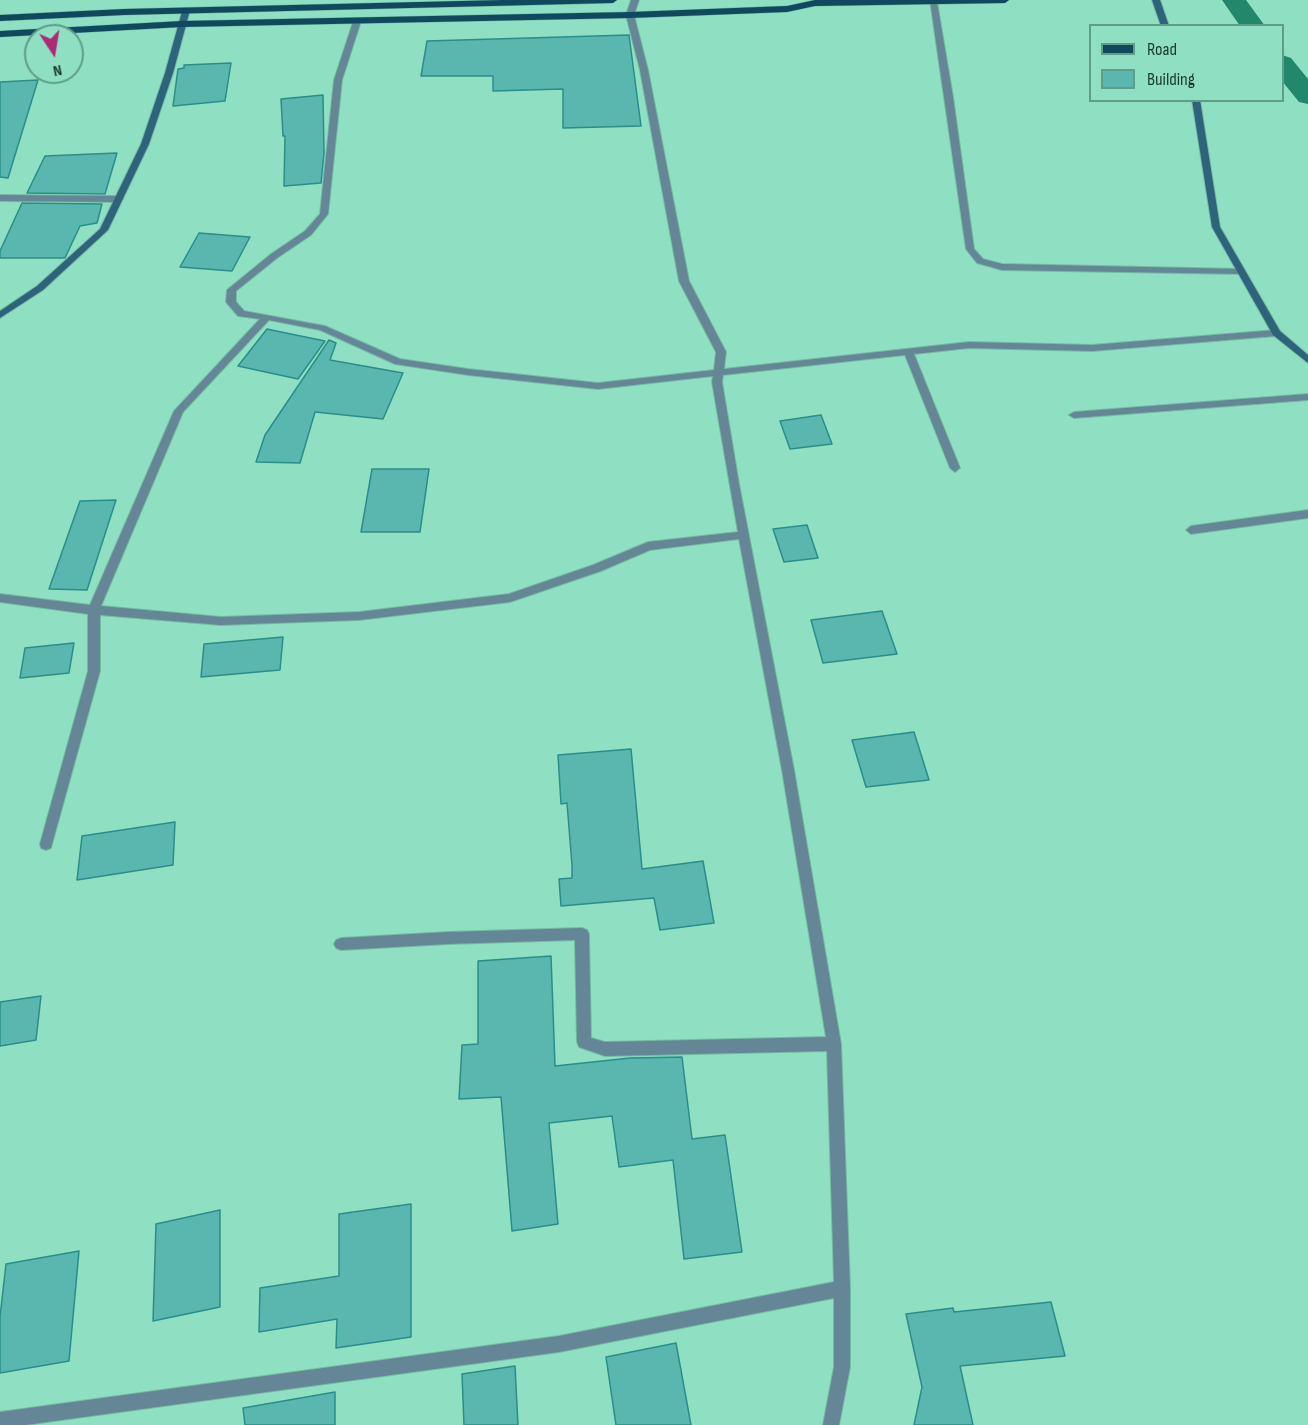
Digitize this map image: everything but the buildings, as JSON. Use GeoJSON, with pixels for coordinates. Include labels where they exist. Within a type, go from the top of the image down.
{"type":"FeatureCollection","features":[{"type":"Feature","properties":{"kind":"main road"},"geometry":{"type":"LineString","coordinates":[[0,18],[186,10],[613,0]]}},
{"type":"Feature","properties":{"kind":"main road"},"geometry":{"type":"LineString","coordinates":[[805,0],[815,3]]}},
{"type":"Feature","properties":{"kind":"main road"},"geometry":{"type":"LineString","coordinates":[[0,33],[182,24],[630,15],[787,9],[815,3],[1005,0]]}},
{"type":"Feature","properties":{"kind":"street"},"geometry":{"type":"LineString","coordinates":[[635,0],[630,15],[645,70],[684,281],[721,352],[717,382],[743,535],[788,770],[834,1044],[842,1288],[842,1366],[831,1425]]}},
{"type":"Feature","properties":{"kind":"street"},"geometry":{"type":"LineString","coordinates":[[1156,0],[1164,24]]}},
{"type":"Feature","properties":{"kind":"street"},"geometry":{"type":"LineString","coordinates":[[933,2],[970,249],[980,261],[1002,267],[1240,272]]}},
{"type":"Feature","properties":{"kind":"street"},"geometry":{"type":"LineString","coordinates":[[0,315],[39,288],[104,230],[146,144],[186,10]]}},
{"type":"Feature","properties":{"kind":"street"},"geometry":{"type":"LineString","coordinates":[[357,21],[338,80],[324,214],[308,233],[274,256],[232,290],[231,302],[241,314],[322,328],[398,362],[598,386],[969,345],[1092,348],[1276,333]]}},
{"type":"Feature","properties":{"kind":"street"},"geometry":{"type":"LineString","coordinates":[[1196,102],[1216,227],[1276,333],[1308,360]]}},
{"type":"Feature","properties":{"kind":"street"},"geometry":{"type":"LineString","coordinates":[[0,198],[118,199]]}},
{"type":"Feature","properties":{"kind":"street"},"geometry":{"type":"LineString","coordinates":[[46,844],[94,671],[94,610],[179,411],[267,317]]}},
{"type":"Feature","properties":{"kind":"street"},"geometry":{"type":"LineString","coordinates":[[908,351],[955,468]]}},
{"type":"Feature","properties":{"kind":"street"},"geometry":{"type":"LineString","coordinates":[[1074,415],[1308,397]]}},
{"type":"Feature","properties":{"kind":"street"},"geometry":{"type":"LineString","coordinates":[[1191,530],[1308,514]]}},
{"type":"Feature","properties":{"kind":"street"},"geometry":{"type":"LineString","coordinates":[[0,598],[94,610],[221,621],[370,615],[510,598],[597,568],[648,546],[743,535]]}},
{"type":"Feature","properties":{"kind":"street"},"geometry":{"type":"LineString","coordinates":[[341,944],[582,934],[584,1041],[605,1049],[834,1044]]}},
{"type":"Feature","properties":{"kind":"street"},"geometry":{"type":"LineString","coordinates":[[0,1420],[558,1344],[842,1288]]}},
{"type":"Feature","properties":{"kind":"waterway"},"geometry":{"type":"LineString","coordinates":[[1234,0],[1252,24]]}},
{"type":"Feature","properties":{"kind":"waterway"},"geometry":{"type":"LineString","coordinates":[[1284,66],[1308,96]]}}]}
